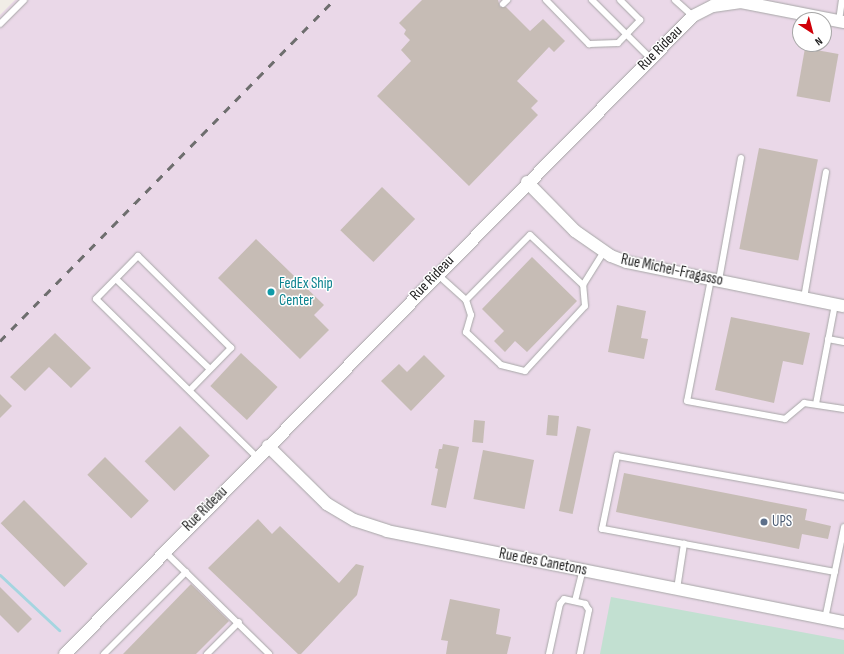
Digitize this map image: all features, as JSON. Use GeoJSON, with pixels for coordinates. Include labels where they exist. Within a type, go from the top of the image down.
{"type":"FeatureCollection","features":[{"type":"Feature","properties":{"kind":"street","name":"Rue Rideau"},"geometry":{"type":"LineString","coordinates":[[65,654],[164,551],[527,182],[693,16],[713,6],[742,2],[842,22]]}},
{"type":"Feature","properties":{"kind":"street","name":"Rue Michel-Fragasso"},"geometry":{"type":"LineString","coordinates":[[527,182],[575,231],[604,251],[627,262],[840,305]]}},
{"type":"Feature","properties":{"kind":"street","name":"Rue des Canetons"},"geometry":{"type":"LineString","coordinates":[[268,446],[318,497],[354,520],[387,531],[844,622]]}},
{"type":"Feature","properties":{"kind":"lane"},"geometry":{"type":"LineString","coordinates":[[0,24],[24,0]]}},
{"type":"Feature","properties":{"kind":"lane"},"geometry":{"type":"LineString","coordinates":[[546,0],[589,44],[618,43],[640,20],[620,0]]}},
{"type":"Feature","properties":{"kind":"lane"},"geometry":{"type":"LineString","coordinates":[[592,0],[650,58]]}},
{"type":"Feature","properties":{"kind":"lane"},"geometry":{"type":"LineString","coordinates":[[676,0],[693,16]]}},
{"type":"Feature","properties":{"kind":"lane"},"geometry":{"type":"LineString","coordinates":[[842,0],[842,22]]}},
{"type":"Feature","properties":{"kind":"lane"},"geometry":{"type":"LineString","coordinates":[[741,158],[688,402],[786,419],[804,403],[844,409]]}},
{"type":"Feature","properties":{"kind":"lane"},"geometry":{"type":"LineString","coordinates":[[804,298],[826,172]]}},
{"type":"Feature","properties":{"kind":"lane"},"geometry":{"type":"LineString","coordinates":[[466,300],[530,235],[584,285]]}},
{"type":"Feature","properties":{"kind":"lane"},"geometry":{"type":"LineString","coordinates":[[437,274],[466,300],[471,315],[466,332],[500,365],[525,371],[585,306],[584,285],[604,251]]}},
{"type":"Feature","properties":{"kind":"lane"},"geometry":{"type":"LineString","coordinates":[[190,390],[231,348],[138,256],[96,299],[257,457]]}},
{"type":"Feature","properties":{"kind":"lane"},"geometry":{"type":"LineString","coordinates":[[116,279],[210,369]]}},
{"type":"Feature","properties":{"kind":"lane"},"geometry":{"type":"LineString","coordinates":[[816,404],[828,339],[840,305]]}},
{"type":"Feature","properties":{"kind":"lane"},"geometry":{"type":"LineString","coordinates":[[828,339],[844,342]]}},
{"type":"Feature","properties":{"kind":"lane"},"geometry":{"type":"LineString","coordinates":[[835,572],[602,529],[617,456],[844,497]]}},
{"type":"Feature","properties":{"kind":"lane"},"geometry":{"type":"LineString","coordinates":[[825,619],[844,527]]}},
{"type":"Feature","properties":{"kind":"lane"},"geometry":{"type":"LineString","coordinates":[[677,589],[684,544]]}},
{"type":"Feature","properties":{"kind":"lane"},"geometry":{"type":"LineString","coordinates":[[164,551],[239,622],[269,654]]}},
{"type":"Feature","properties":{"kind":"lane"},"geometry":{"type":"LineString","coordinates":[[575,601],[583,570]]}},
{"type":"Feature","properties":{"kind":"lane"},"geometry":{"type":"LineString","coordinates":[[104,654],[186,572]]}},
{"type":"Feature","properties":{"kind":"lane"},"geometry":{"type":"LineString","coordinates":[[549,654],[560,604],[564,599],[585,604],[589,610],[580,654]]}},
{"type":"Feature","properties":{"kind":"lane"},"geometry":{"type":"LineString","coordinates":[[207,654],[239,622]]}},
{"type":"Feature","properties":{"kind":"shaded area"},"geometry":{"type":"Polygon","coordinates":[[[15,0],[844,0],[844,654],[0,654],[0,15],[15,0]]]}},
{"type":"Feature","properties":{"kind":"green space"},"geometry":{"type":"Polygon","coordinates":[[[611,597],[844,640],[844,654],[600,654],[611,597]]]}},
{"type":"Feature","properties":{"kind":"building"},"geometry":{"type":"Polygon","coordinates":[[[422,0],[498,0],[500,7],[506,7],[530,31],[543,19],[565,41],[554,52],[549,47],[517,81],[538,101],[531,108],[538,115],[469,186],[377,96],[411,61],[401,50],[410,40],[404,34],[406,30],[399,23],[422,0]]]}},
{"type":"Feature","properties":{"kind":"building"},"geometry":{"type":"Polygon","coordinates":[[[804,52],[828,52],[838,54],[830,102],[796,96],[804,52]]]}},
{"type":"Feature","properties":{"kind":"building"},"geometry":{"type":"Polygon","coordinates":[[[759,148],[818,159],[798,261],[739,249],[759,148]]]}},
{"type":"Feature","properties":{"kind":"building"},"geometry":{"type":"Polygon","coordinates":[[[382,187],[415,219],[373,262],[340,230],[382,187]]]}},
{"type":"Feature","properties":{"kind":"building","name":"FedEx Ship Center"},"geometry":{"type":"Polygon","coordinates":[[[256,239],[324,305],[314,315],[329,330],[300,359],[218,278],[256,239]]]}},
{"type":"Feature","properties":{"kind":"building"},"geometry":{"type":"Polygon","coordinates":[[[532,257],[577,301],[527,352],[515,341],[505,352],[494,341],[504,331],[482,309],[532,257]]]}},
{"type":"Feature","properties":{"kind":"building"},"geometry":{"type":"Polygon","coordinates":[[[617,305],[646,311],[641,338],[648,339],[644,359],[608,352],[617,305]]]}},
{"type":"Feature","properties":{"kind":"building"},"geometry":{"type":"Polygon","coordinates":[[[731,317],[810,333],[803,365],[783,361],[774,403],[715,390],[731,317]]]}},
{"type":"Feature","properties":{"kind":"building"},"geometry":{"type":"Polygon","coordinates":[[[55,333],[91,368],[71,388],[49,367],[25,391],[10,377],[55,333]]]}},
{"type":"Feature","properties":{"kind":"building"},"geometry":{"type":"Polygon","coordinates":[[[241,353],[278,387],[247,420],[210,386],[241,353]]]}},
{"type":"Feature","properties":{"kind":"building"},"geometry":{"type":"Polygon","coordinates":[[[424,355],[445,376],[411,411],[381,381],[399,364],[407,372],[424,355]]]}},
{"type":"Feature","properties":{"kind":"building"},"geometry":{"type":"Polygon","coordinates":[[[0,394],[12,406],[0,418],[0,394]]]}},
{"type":"Feature","properties":{"kind":"building"},"geometry":{"type":"Polygon","coordinates":[[[548,415],[559,416],[557,436],[546,435],[548,415]]]}},
{"type":"Feature","properties":{"kind":"building"},"geometry":{"type":"Polygon","coordinates":[[[474,420],[485,421],[483,443],[472,442],[474,420]]]}},
{"type":"Feature","properties":{"kind":"building"},"geometry":{"type":"Polygon","coordinates":[[[180,426],[210,456],[174,491],[145,461],[180,426]]]}},
{"type":"Feature","properties":{"kind":"building"},"geometry":{"type":"Polygon","coordinates":[[[577,426],[591,429],[573,514],[559,511],[577,426]]]}},
{"type":"Feature","properties":{"kind":"building"},"geometry":{"type":"Polygon","coordinates":[[[443,444],[459,447],[446,508],[431,505],[438,469],[435,468],[439,449],[442,449],[443,444]]]}},
{"type":"Feature","properties":{"kind":"building"},"geometry":{"type":"Polygon","coordinates":[[[483,450],[534,460],[525,509],[473,499],[483,450]]]}},
{"type":"Feature","properties":{"kind":"building"},"geometry":{"type":"Polygon","coordinates":[[[105,457],[149,501],[131,519],[87,475],[105,457]]]}},
{"type":"Feature","properties":{"kind":"building"},"geometry":{"type":"Polygon","coordinates":[[[624,473],[807,509],[805,520],[831,526],[828,539],[802,534],[799,549],[616,512],[624,473]]]}},
{"type":"Feature","properties":{"kind":"building"},"geometry":{"type":"Polygon","coordinates":[[[24,500],[88,564],[64,587],[1,523],[24,500]]]}},
{"type":"Feature","properties":{"kind":"building"},"geometry":{"type":"Polygon","coordinates":[[[258,519],[272,534],[280,526],[339,583],[356,564],[364,566],[357,595],[301,654],[298,654],[208,568],[258,519]]]}},
{"type":"Feature","properties":{"kind":"building"},"geometry":{"type":"Polygon","coordinates":[[[191,584],[229,621],[196,654],[123,654],[191,584]]]}},
{"type":"Feature","properties":{"kind":"building"},"geometry":{"type":"Polygon","coordinates":[[[0,587],[32,619],[18,633],[0,615],[0,587]]]}},
{"type":"Feature","properties":{"kind":"building"},"geometry":{"type":"Polygon","coordinates":[[[450,599],[500,609],[496,634],[511,637],[507,654],[446,654],[448,641],[441,640],[450,599]]]}},
{"type":"Feature","properties":{"kind":"waterway"},"geometry":{"type":"LineString","coordinates":[[0,575],[59,630]]}},
{"type":"Feature","properties":{"kind":"railway"},"geometry":{"type":"LineString","coordinates":[[0,341],[334,0]]}},
{"type":"Feature","properties":{"kind":"place","name":"FedEx Ship Center"},"geometry":{"type":"Point","coordinates":[271,292]}},
{"type":"Feature","properties":{"kind":"place","name":"UPS"},"geometry":{"type":"Point","coordinates":[764,522]}}]}
